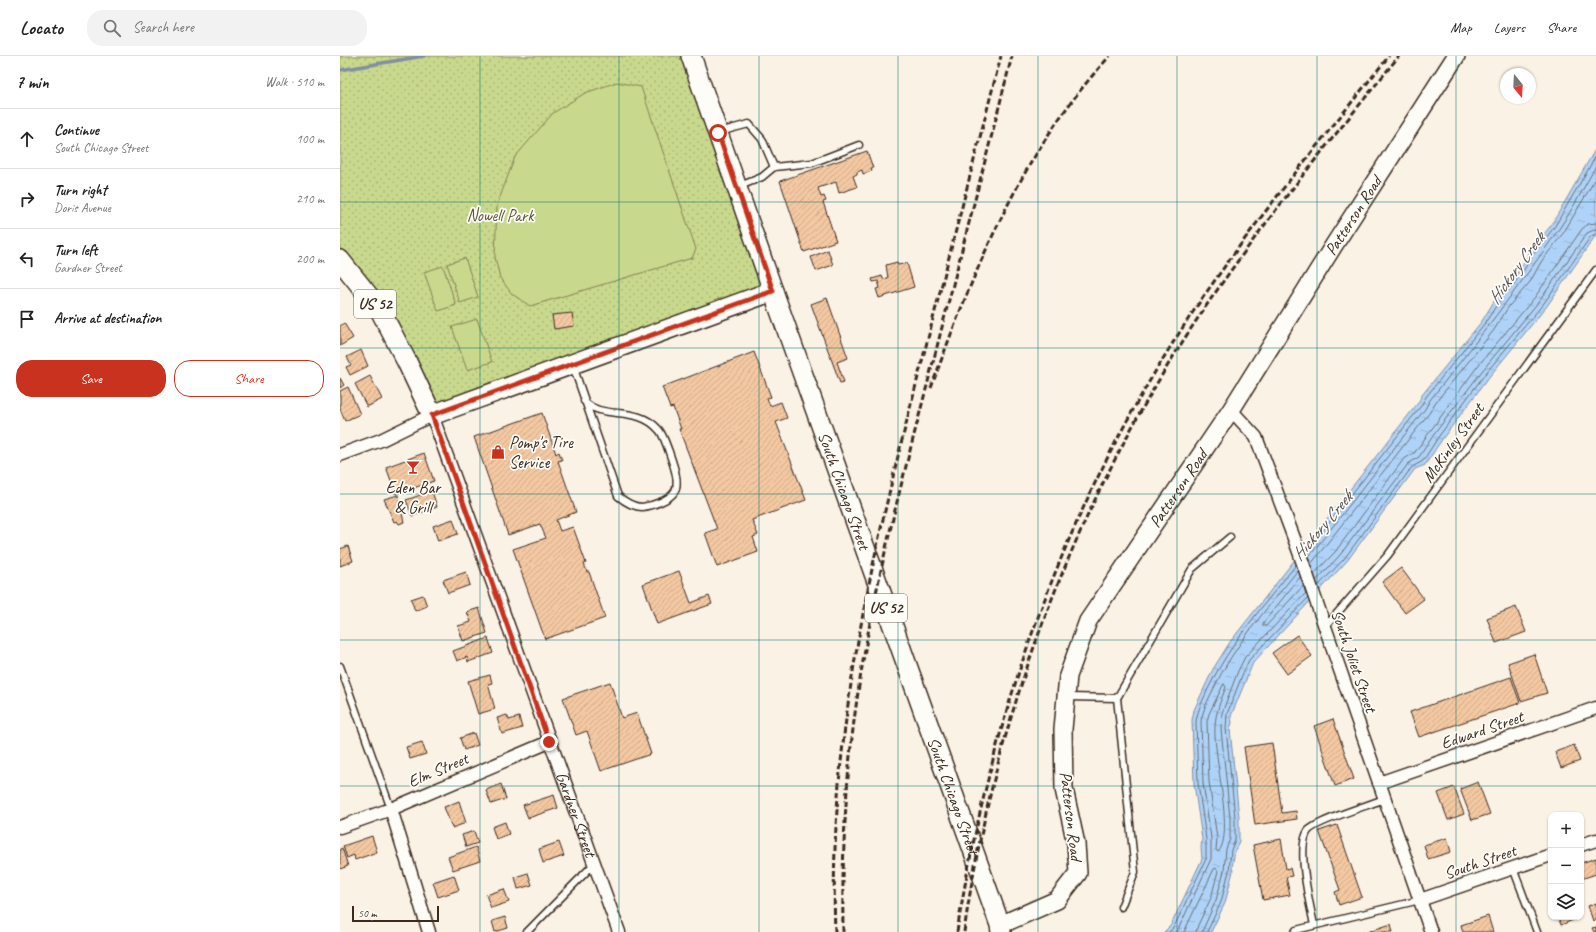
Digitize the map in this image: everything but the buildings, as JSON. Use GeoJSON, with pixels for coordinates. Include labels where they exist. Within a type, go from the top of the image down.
{"type":"FeatureCollection","features":[{"type":"Feature","properties":{"kind":"main road","name":"South Chicago Street"},"geometry":{"type":"LineString","coordinates":[[691,56],[773,291],[1003,930]]}},
{"type":"Feature","properties":{"kind":"main road","name":"Gardner Street"},"geometry":{"type":"LineString","coordinates":[[340,260],[380,310],[432,415]]}},
{"type":"Feature","properties":{"kind":"main road"},"geometry":{"type":"LineString","coordinates":[[432,415],[773,291]]}},
{"type":"Feature","properties":{"kind":"street","name":"Patterson Road"},"geometry":{"type":"LineString","coordinates":[[1003,930],[1057,900],[1078,873],[1076,844],[1064,788],[1063,729],[1068,676],[1088,621],[1230,410],[1456,56]]}},
{"type":"Feature","properties":{"kind":"street","name":"South Joliet Street"},"geometry":{"type":"LineString","coordinates":[[1230,410],[1256,437],[1298,549],[1324,628],[1431,932]]}},
{"type":"Feature","properties":{"kind":"street"},"geometry":{"type":"LineString","coordinates":[[340,455],[381,440],[432,415]]}},
{"type":"Feature","properties":{"kind":"street","name":"Gardner Street"},"geometry":{"type":"LineString","coordinates":[[432,415],[549,742],[619,932]]}},
{"type":"Feature","properties":{"kind":"street","name":"Edward Street"},"geometry":{"type":"LineString","coordinates":[[1379,783],[1596,708]]}},
{"type":"Feature","properties":{"kind":"street","name":"Elm Street"},"geometry":{"type":"LineString","coordinates":[[340,827],[391,809],[549,742]]}},
{"type":"Feature","properties":{"kind":"street"},"geometry":{"type":"LineString","coordinates":[[391,809],[429,932]]}},
{"type":"Feature","properties":{"kind":"street"},"geometry":{"type":"LineString","coordinates":[[1584,844],[1596,840]]}},
{"type":"Feature","properties":{"kind":"street","name":"South Street"},"geometry":{"type":"LineString","coordinates":[[1420,900],[1548,856]]}},
{"type":"Feature","properties":{"kind":"lane"},"geometry":{"type":"LineString","coordinates":[[718,133],[749,124],[762,139],[774,167]]}},
{"type":"Feature","properties":{"kind":"lane"},"geometry":{"type":"LineString","coordinates":[[737,188],[762,177],[774,167],[812,163],[859,145]]}},
{"type":"Feature","properties":{"kind":"lane","name":"McKinley Street"},"geometry":{"type":"LineString","coordinates":[[1324,628],[1388,555],[1596,270]]}},
{"type":"Feature","properties":{"kind":"lane"},"geometry":{"type":"LineString","coordinates":[[572,364],[584,401],[618,496],[626,503],[642,507],[667,499],[675,491],[677,477],[660,431],[649,420],[632,414],[596,409],[590,407],[584,401]]}},
{"type":"Feature","properties":{"kind":"lane"},"geometry":{"type":"LineString","coordinates":[[1121,907],[1135,872],[1118,698],[1192,569],[1230,537]]}},
{"type":"Feature","properties":{"kind":"lane"},"geometry":{"type":"LineString","coordinates":[[340,666],[391,809]]}},
{"type":"Feature","properties":{"kind":"lane"},"geometry":{"type":"LineString","coordinates":[[1066,697],[1118,698]]}},
{"type":"Feature","properties":{"kind":"lane"},"geometry":{"type":"LineString","coordinates":[[1314,925],[1304,868],[1303,848],[1308,831],[1321,822],[1384,799]]}},
{"type":"Feature","properties":{"kind":"lane"},"geometry":{"type":"LineString","coordinates":[[527,932],[594,864]]}},
{"type":"Feature","properties":{"kind":"lane"},"geometry":{"type":"LineString","coordinates":[[1513,868],[1537,932]]}},
{"type":"Feature","properties":{"kind":"lane"},"geometry":{"type":"LineString","coordinates":[[1295,932],[1296,930],[1314,925],[1420,900]]}},
{"type":"Feature","properties":{"kind":"green space","name":"Nowell Park"},"geometry":{"type":"Polygon","coordinates":[[[340,56],[685,56],[765,288],[424,412],[372,309],[340,273],[340,56]]]}},
{"type":"Feature","properties":{"kind":"green space"},"geometry":{"type":"Polygon","coordinates":[[[617,82],[641,87],[696,249],[692,258],[530,306],[512,294],[500,278],[495,257],[497,205],[515,157],[553,113],[585,93],[617,82]]]}},
{"type":"Feature","properties":{"kind":"green space"},"geometry":{"type":"Polygon","coordinates":[[[465,258],[478,297],[460,303],[447,264],[465,258]]]}},
{"type":"Feature","properties":{"kind":"green space"},"geometry":{"type":"Polygon","coordinates":[[[443,266],[456,305],[438,311],[424,272],[443,266]]]}},
{"type":"Feature","properties":{"kind":"green space"},"geometry":{"type":"Polygon","coordinates":[[[477,319],[492,362],[467,370],[452,327],[477,319]]]}},
{"type":"Feature","properties":{"kind":"water","name":"Hickory Creek"},"geometry":{"type":"Polygon","coordinates":[[[1596,148],[1596,235],[1547,306],[1489,377],[1443,438],[1425,465],[1415,469],[1347,561],[1253,663],[1231,716],[1232,723],[1230,729],[1239,817],[1239,841],[1235,851],[1232,867],[1233,871],[1225,903],[1211,932],[1164,932],[1171,925],[1202,859],[1202,839],[1194,784],[1192,720],[1194,710],[1213,669],[1230,642],[1418,403],[1422,395],[1482,321],[1496,298],[1518,272],[1529,253],[1552,224],[1596,148]]]}},
{"type":"Feature","properties":{"kind":"waterway"},"geometry":{"type":"LineString","coordinates":[[340,70],[424,56]]}},
{"type":"Feature","properties":{"kind":"railway"},"geometry":{"type":"LineString","coordinates":[[835,932],[835,860],[839,788],[846,718],[870,578],[902,439],[1001,56]]}},
{"type":"Feature","properties":{"kind":"railway"},"geometry":{"type":"LineString","coordinates":[[843,932],[843,879],[848,774],[860,677],[868,633],[886,546],[1012,56]]}},
{"type":"Feature","properties":{"kind":"railway"},"geometry":{"type":"LineString","coordinates":[[931,388],[947,344],[984,255],[1026,170],[1051,130],[1079,92],[1110,56]]}},
{"type":"Feature","properties":{"kind":"railway"},"geometry":{"type":"LineString","coordinates":[[957,932],[972,851],[990,771],[1013,692],[1039,614],[1070,538],[1104,464],[1143,391],[1210,287],[1259,220],[1389,56]]}},
{"type":"Feature","properties":{"kind":"railway"},"geometry":{"type":"LineString","coordinates":[[964,932],[978,852],[996,773],[1018,695],[1044,619],[1075,543],[1110,470],[1148,399],[1214,294],[1291,190],[1399,56]]}},
{"type":"Feature","properties":{"kind":"place","name":"Pomp's Tire Service"},"geometry":{"type":"Point","coordinates":[498,452]}},
{"type":"Feature","properties":{"kind":"place","name":"Eden Bar & Grill"},"geometry":{"type":"Point","coordinates":[413,467]}},
{"type":"Feature","properties":{"kind":"route"},"geometry":{"type":"LineString","coordinates":[[549,742],[432,415],[773,291],[718,133]]}}]}
